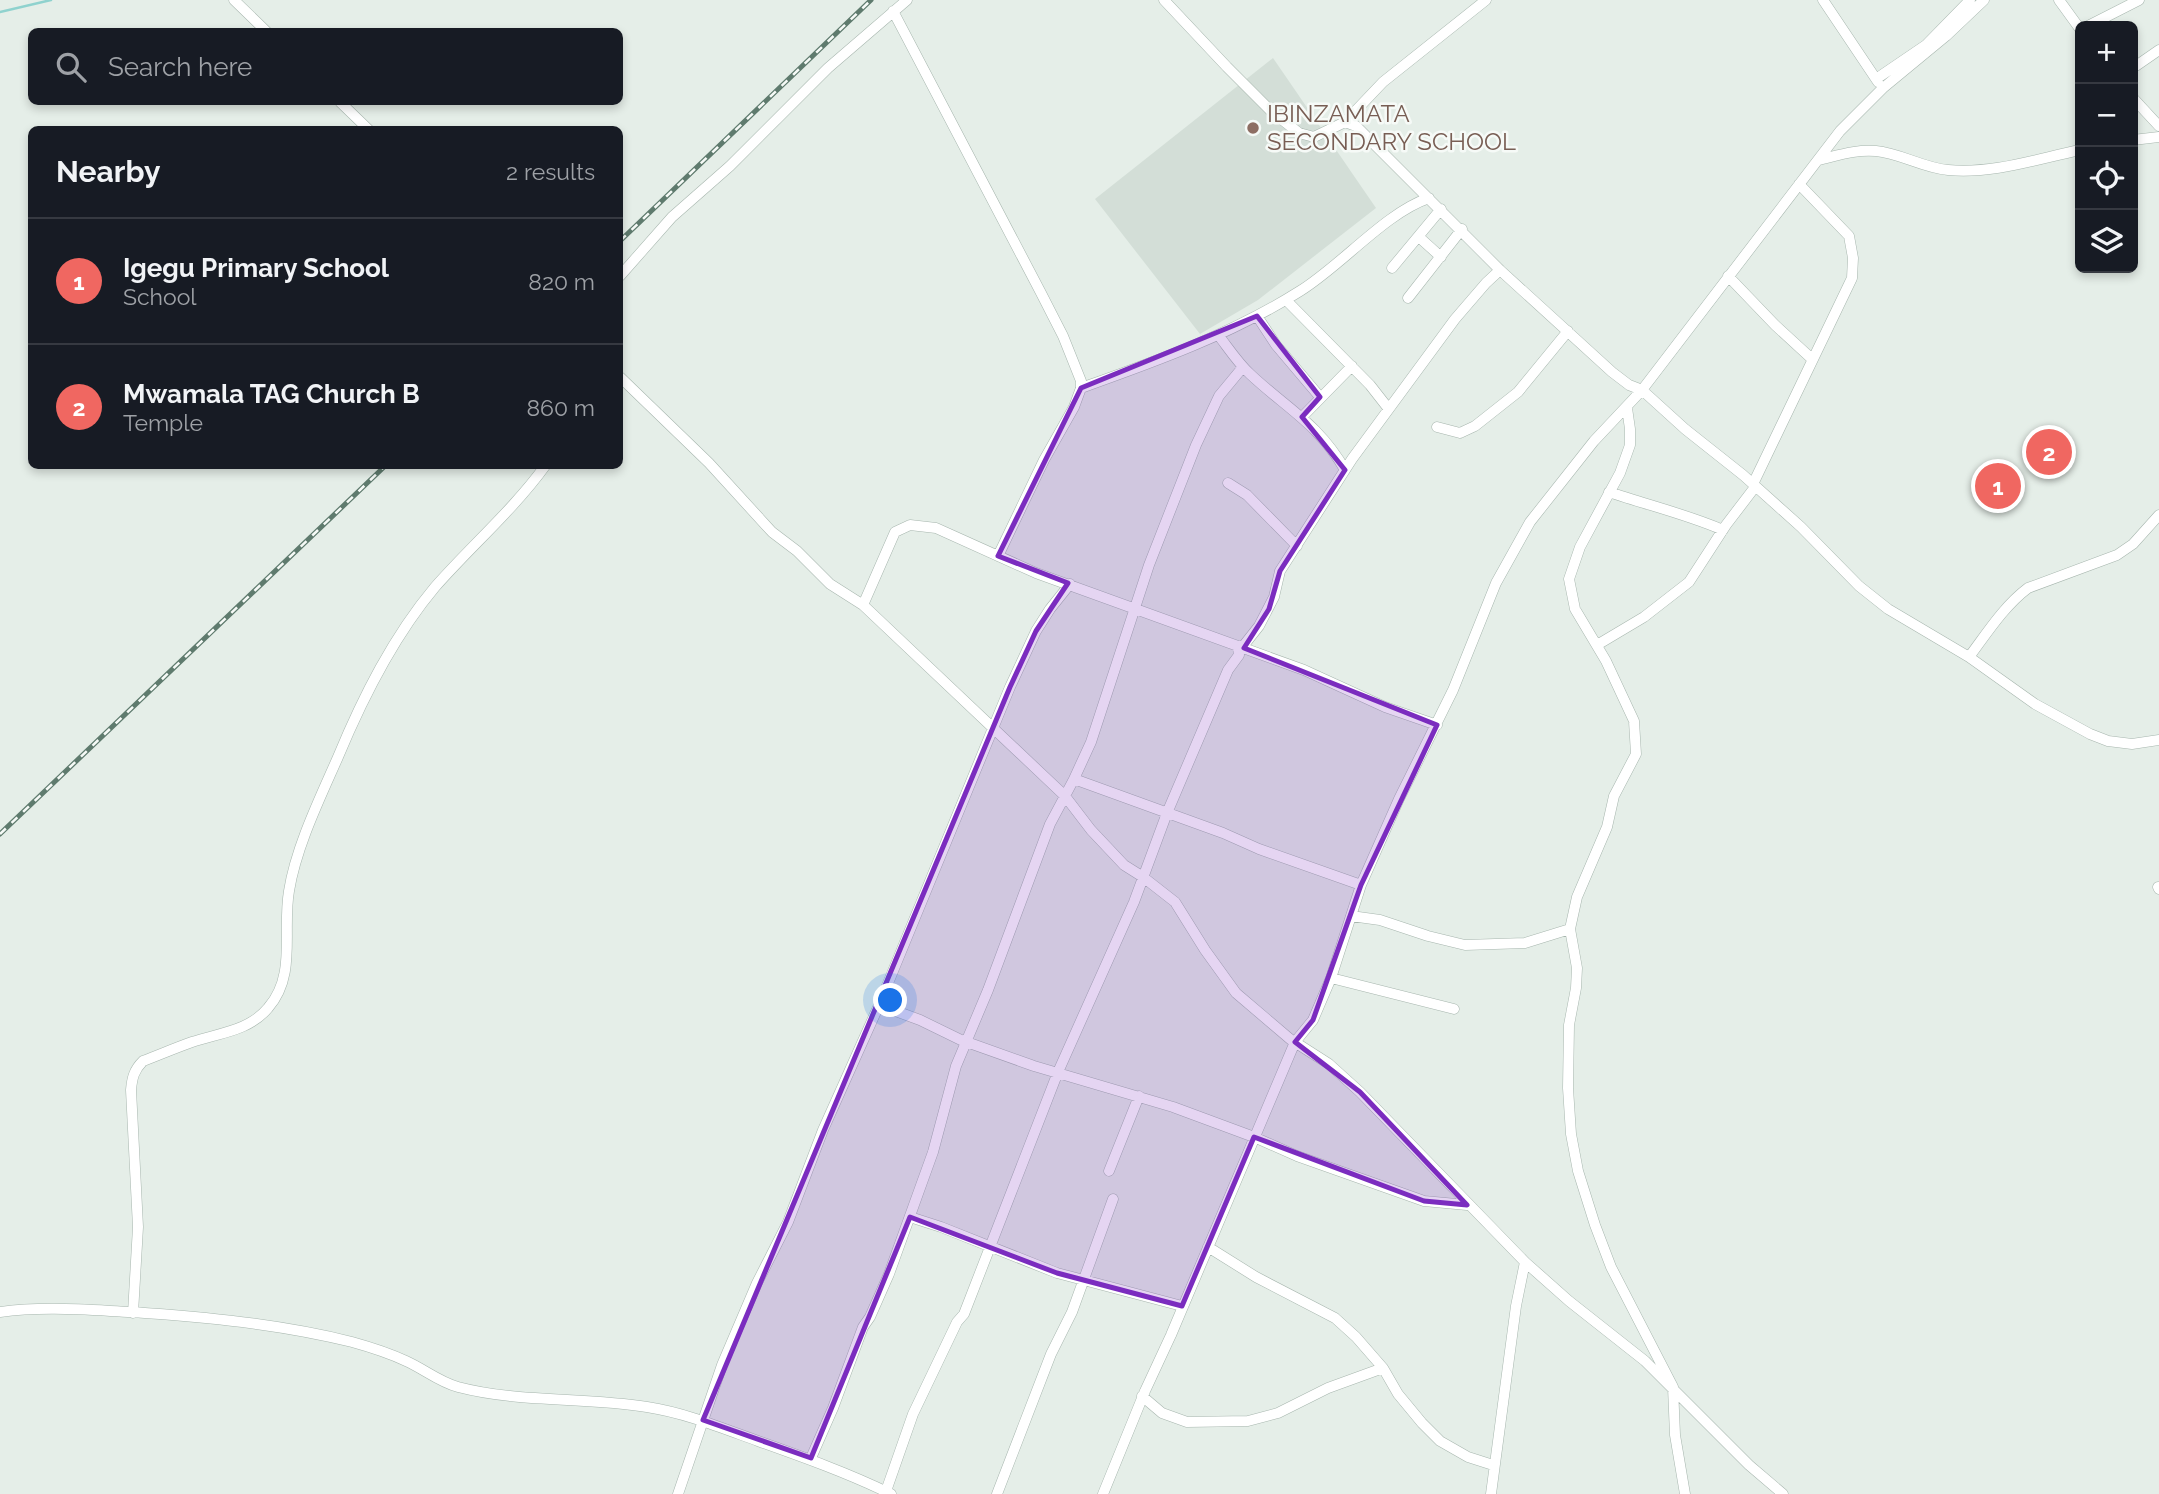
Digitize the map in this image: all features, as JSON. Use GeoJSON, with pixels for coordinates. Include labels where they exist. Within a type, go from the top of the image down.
{"type":"FeatureCollection","features":[{"type":"Feature","properties":{"kind":"street"},"geometry":{"type":"LineString","coordinates":[[234,0],[263,28]]}},
{"type":"Feature","properties":{"kind":"street"},"geometry":{"type":"LineString","coordinates":[[623,273],[672,217],[730,166],[828,68],[906,0]]}},
{"type":"Feature","properties":{"kind":"street"},"geometry":{"type":"LineString","coordinates":[[1164,0],[1270,110],[1298,133],[1314,137],[1345,122],[1382,82],[1478,2]]}},
{"type":"Feature","properties":{"kind":"street"},"geometry":{"type":"LineString","coordinates":[[1823,0],[1879,83]]}},
{"type":"Feature","properties":{"kind":"street"},"geometry":{"type":"LineString","coordinates":[[1833,0],[1836,19]]}},
{"type":"Feature","properties":{"kind":"street"},"geometry":{"type":"LineString","coordinates":[[1104,1494],[1142,1396],[1295,1042],[1313,1020],[1331,978],[1361,885],[1399,799],[1437,725],[1496,583],[1530,522],[1586,450],[1642,390],[1879,83],[1926,45],[1970,0]]}},
{"type":"Feature","properties":{"kind":"street"},"geometry":{"type":"LineString","coordinates":[[1879,83],[1946,36],[1984,0]]}},
{"type":"Feature","properties":{"kind":"street"},"geometry":{"type":"LineString","coordinates":[[2059,0],[2075,22]]}},
{"type":"Feature","properties":{"kind":"street"},"geometry":{"type":"LineString","coordinates":[[2098,21],[2139,0]]}},
{"type":"Feature","properties":{"kind":"street"},"geometry":{"type":"LineString","coordinates":[[893,11],[1063,336],[1076,367],[1081,388],[1074,407],[1044,460],[998,556]]}},
{"type":"Feature","properties":{"kind":"street"},"geometry":{"type":"LineString","coordinates":[[2138,65],[2159,50]]}},
{"type":"Feature","properties":{"kind":"street"},"geometry":{"type":"LineString","coordinates":[[2138,103],[2159,126]]}},
{"type":"Feature","properties":{"kind":"street"},"geometry":{"type":"LineString","coordinates":[[343,105],[365,126]]}},
{"type":"Feature","properties":{"kind":"street"},"geometry":{"type":"LineString","coordinates":[[1345,122],[1356,125],[1500,270],[1612,372],[1629,385],[1642,390],[1754,485],[1874,599],[1901,618],[1969,657],[2035,704],[2090,734],[2108,741],[2132,744],[2159,740]]}},
{"type":"Feature","properties":{"kind":"street"},"geometry":{"type":"LineString","coordinates":[[2138,140],[2159,137]]}},
{"type":"Feature","properties":{"kind":"street"},"geometry":{"type":"LineString","coordinates":[[1818,160],[1875,151],[1939,169],[1976,170],[2024,164],[2075,151]]}},
{"type":"Feature","properties":{"kind":"street"},"geometry":{"type":"LineString","coordinates":[[1597,645],[1644,617],[1689,582],[1754,485],[1852,278],[1850,239],[1799,184]]}},
{"type":"Feature","properties":{"kind":"street"},"geometry":{"type":"LineString","coordinates":[[1081,388],[1219,336],[1257,316],[1327,273],[1413,203],[1429,198]]}},
{"type":"Feature","properties":{"kind":"street"},"geometry":{"type":"LineString","coordinates":[[1392,268],[1441,209]]}},
{"type":"Feature","properties":{"kind":"street"},"geometry":{"type":"LineString","coordinates":[[1408,298],[1462,229]]}},
{"type":"Feature","properties":{"kind":"street"},"geometry":{"type":"LineString","coordinates":[[1420,237],[1441,257]]}},
{"type":"Feature","properties":{"kind":"street"},"geometry":{"type":"LineString","coordinates":[[1238,648],[1244,645],[1259,626],[1274,597],[1280,571],[1345,470],[1388,408],[1462,311],[1500,270]]}},
{"type":"Feature","properties":{"kind":"street"},"geometry":{"type":"LineString","coordinates":[[1728,276],[1812,359]]}},
{"type":"Feature","properties":{"kind":"street"},"geometry":{"type":"LineString","coordinates":[[1286,300],[1352,366],[1388,408]]}},
{"type":"Feature","properties":{"kind":"street"},"geometry":{"type":"LineString","coordinates":[[1257,316],[1276,345],[1321,397]]}},
{"type":"Feature","properties":{"kind":"street"},"geometry":{"type":"LineString","coordinates":[[1437,427],[1460,433],[1475,426],[1518,392],[1568,331]]}},
{"type":"Feature","properties":{"kind":"street"},"geometry":{"type":"LineString","coordinates":[[1219,336],[1244,367],[1302,417],[1333,449],[1345,470]]}},
{"type":"Feature","properties":{"kind":"street"},"geometry":{"type":"LineString","coordinates":[[1302,417],[1352,366]]}},
{"type":"Feature","properties":{"kind":"street"},"geometry":{"type":"LineString","coordinates":[[811,1458],[863,1327],[889,1274],[933,1152],[956,1066],[968,1042],[1050,824],[1091,742],[1149,565],[1208,416],[1229,382],[1244,367]]}},
{"type":"Feature","properties":{"kind":"street"},"geometry":{"type":"LineString","coordinates":[[623,380],[709,463],[772,532],[797,551],[830,584],[863,605],[1065,796],[1091,830],[1124,865],[1175,902],[1236,993],[1295,1042],[1329,1064],[1360,1092],[1525,1262],[1645,1361],[1749,1465],[1783,1494]]}},
{"type":"Feature","properties":{"kind":"street"},"geometry":{"type":"LineString","coordinates":[[1627,408],[1630,445],[1619,473],[1580,547],[1569,579],[1575,609],[1597,645],[1634,721],[1636,754],[1614,796],[1607,827],[1577,897],[1570,929],[1577,968],[1569,1025],[1568,1088],[1571,1134],[1578,1171],[1611,1267],[1673,1387],[1676,1446],[1685,1494]]}},
{"type":"Feature","properties":{"kind":"street"},"geometry":{"type":"LineString","coordinates":[[133,1312],[138,1227],[131,1090],[136,1068],[143,1061],[248,1024],[261,1016],[279,993],[286,972],[289,891],[298,857],[338,756],[368,693],[408,624],[435,588],[542,469]]}},
{"type":"Feature","properties":{"kind":"street"},"geometry":{"type":"LineString","coordinates":[[1228,483],[1247,495],[1297,546]]}},
{"type":"Feature","properties":{"kind":"street"},"geometry":{"type":"LineString","coordinates":[[1609,492],[1653,508],[1698,519],[1723,530]]}},
{"type":"Feature","properties":{"kind":"street"},"geometry":{"type":"LineString","coordinates":[[1969,657],[2017,596],[2028,588],[2117,555],[2133,544],[2159,514]]}},
{"type":"Feature","properties":{"kind":"street"},"geometry":{"type":"LineString","coordinates":[[863,605],[895,532],[910,525],[936,528],[1035,573],[1304,670],[1385,707],[1437,725]]}},
{"type":"Feature","properties":{"kind":"street"},"geometry":{"type":"LineString","coordinates":[[678,1494],[722,1365],[743,1314],[788,1222],[823,1130],[879,1005],[1010,687],[1036,631],[1070,584]]}},
{"type":"Feature","properties":{"kind":"street"},"geometry":{"type":"LineString","coordinates":[[0,1312],[58,1309],[133,1312],[235,1322],[353,1342],[407,1361],[458,1387],[649,1407],[703,1420],[811,1458],[888,1493],[913,1414],[957,1322],[964,1314],[1058,1072],[1143,877],[1167,813],[1228,670],[1238,655],[1238,648]]}},
{"type":"Feature","properties":{"kind":"street"},"geometry":{"type":"LineString","coordinates":[[1074,779],[1361,885]]}},
{"type":"Feature","properties":{"kind":"street"},"geometry":{"type":"LineString","coordinates":[[1351,916],[1380,920],[1465,945],[1525,943],[1570,929]]}},
{"type":"Feature","properties":{"kind":"street"},"geometry":{"type":"LineString","coordinates":[[1331,978],[1454,1009]]}},
{"type":"Feature","properties":{"kind":"street"},"geometry":{"type":"LineString","coordinates":[[879,1005],[968,1042],[1139,1096],[1424,1201],[1467,1205]]}},
{"type":"Feature","properties":{"kind":"street"},"geometry":{"type":"LineString","coordinates":[[1109,1171],[1139,1096]]}},
{"type":"Feature","properties":{"kind":"street"},"geometry":{"type":"LineString","coordinates":[[997,1494],[1051,1353],[1072,1311],[1112,1199]]}},
{"type":"Feature","properties":{"kind":"street"},"geometry":{"type":"LineString","coordinates":[[909,1217],[1082,1281],[1182,1306]]}},
{"type":"Feature","properties":{"kind":"street"},"geometry":{"type":"LineString","coordinates":[[1208,1247],[1256,1277],[1335,1318],[1383,1368],[1398,1394],[1440,1441],[1468,1457],[1493,1465]]}},
{"type":"Feature","properties":{"kind":"street"},"geometry":{"type":"LineString","coordinates":[[1491,1494],[1516,1306],[1525,1262]]}},
{"type":"Feature","properties":{"kind":"street"},"geometry":{"type":"LineString","coordinates":[[1142,1396],[1162,1413],[1187,1422],[1248,1421],[1278,1413],[1328,1388],[1383,1368]]}},
{"type":"Feature","properties":{"kind":"highlighted area"},"geometry":{"type":"Polygon","coordinates":[[[1257,316],[1320,397],[1302,417],[1345,470],[1280,571],[1269,609],[1244,648],[1437,725],[1361,885],[1313,1020],[1295,1042],[1360,1092],[1467,1205],[1424,1201],[1254,1137],[1182,1306],[1057,1273],[910,1217],[811,1458],[703,1420],[1010,687],[1036,631],[1068,583],[998,556],[1081,388],[1257,316]]]}},
{"type":"Feature","properties":{"kind":"shaded area","name":"IBINZAMATA SECONDARY SCHOOL"},"geometry":{"type":"Polygon","coordinates":[[[1273,58],[1376,208],[1258,300],[1200,334],[1095,199],[1273,58]]]}},
{"type":"Feature","properties":{"kind":"waterway"},"geometry":{"type":"LineString","coordinates":[[0,12],[51,0]]}},
{"type":"Feature","properties":{"kind":"railway"},"geometry":{"type":"LineString","coordinates":[[623,238],[871,0]]}},
{"type":"Feature","properties":{"kind":"railway"},"geometry":{"type":"LineString","coordinates":[[0,834],[382,469]]}},
{"type":"Feature","properties":{"kind":"place","name":"IBINZAMATA SECONDARY SCHOOL"},"geometry":{"type":"Point","coordinates":[1253,128]}},
{"type":"Feature","properties":{"kind":"place","name":"Mwamala TAG Church B"},"geometry":{"type":"Point","coordinates":[2049,452]}},
{"type":"Feature","properties":{"kind":"place","name":"Igegu Primary School"},"geometry":{"type":"Point","coordinates":[1998,486]}}]}
